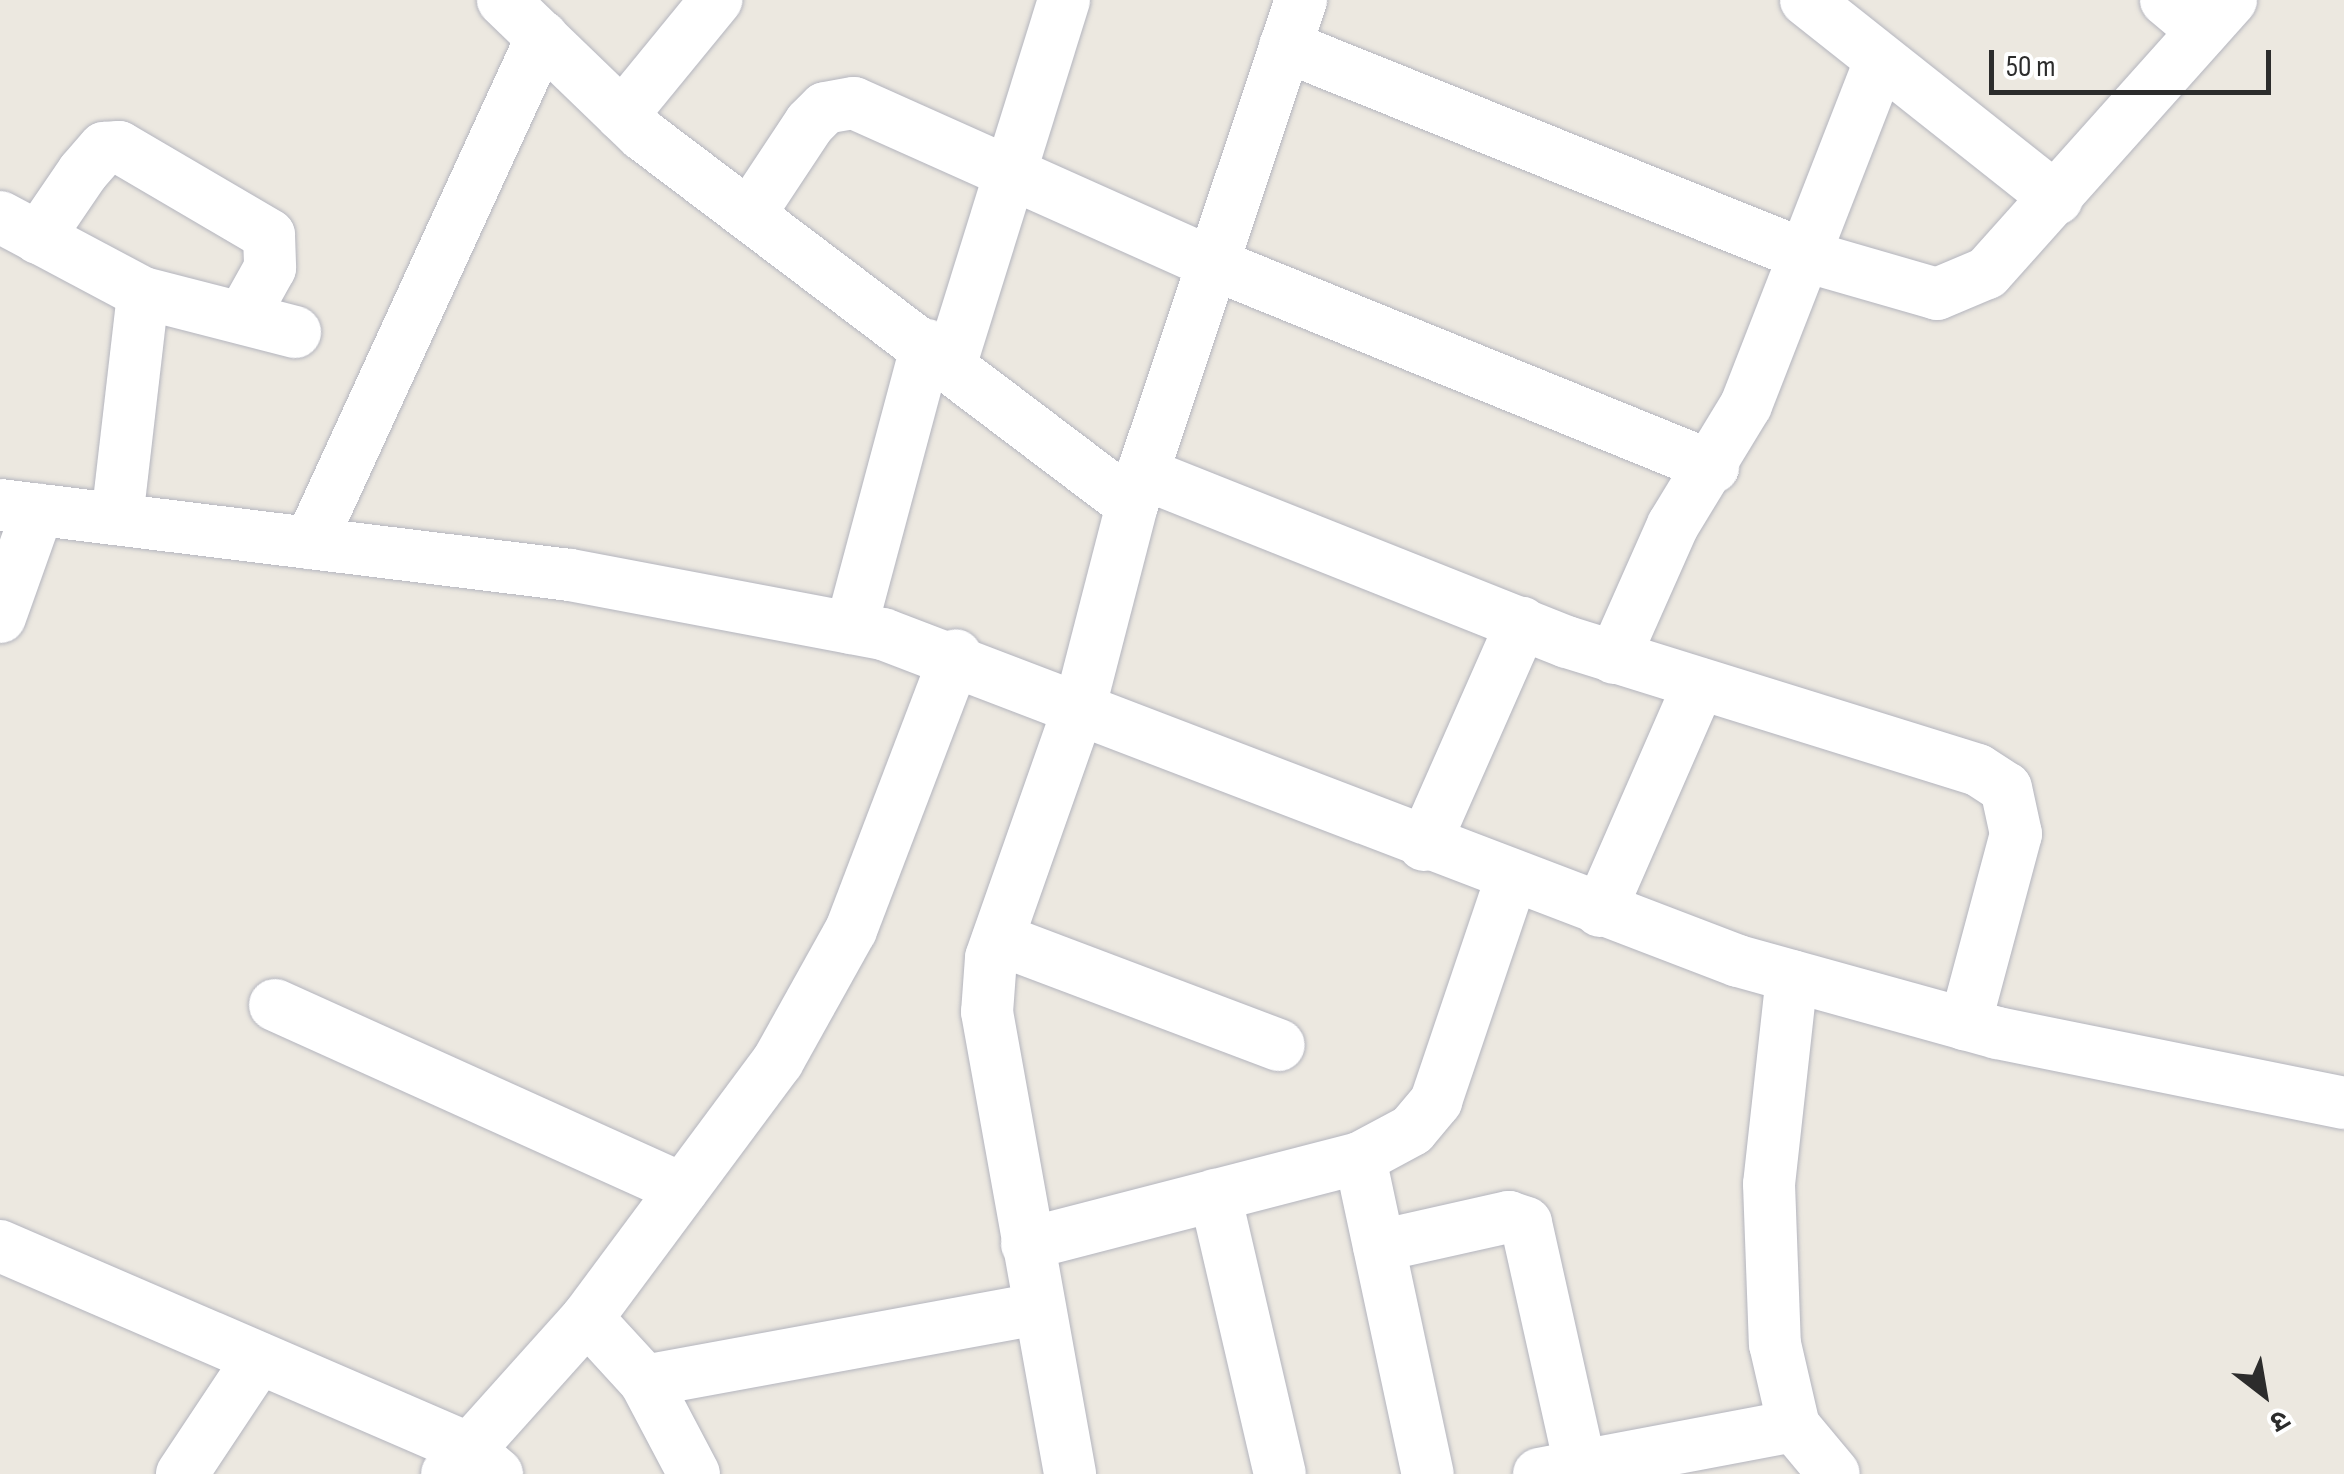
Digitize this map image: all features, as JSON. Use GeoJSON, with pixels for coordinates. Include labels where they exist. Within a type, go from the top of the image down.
{"type":"FeatureCollection","features":[{"type":"Feature","properties":{"kind":"street"},"geometry":{"type":"LineString","coordinates":[[504,0],[622,115],[750,214],[939,354],[1137,489],[1614,658],[2006,788],[2017,806],[2016,834],[1965,1024]]}},
{"type":"Feature","properties":{"kind":"street"},"geometry":{"type":"LineString","coordinates":[[622,115],[716,0]]}},
{"type":"Feature","properties":{"kind":"street"},"geometry":{"type":"LineString","coordinates":[[851,628],[939,354],[1012,177],[1064,0]]}},
{"type":"Feature","properties":{"kind":"street"},"geometry":{"type":"LineString","coordinates":[[1806,0],[1879,63],[2056,199]]}},
{"type":"Feature","properties":{"kind":"street"},"geometry":{"type":"LineString","coordinates":[[1070,1474],[992,1076],[987,1012],[998,939],[1081,702],[1137,489],[1293,23],[1809,257],[1888,284],[1961,290],[2056,199],[2200,10]]}},
{"type":"Feature","properties":{"kind":"street"},"geometry":{"type":"LineString","coordinates":[[310,543],[542,37]]}},
{"type":"Feature","properties":{"kind":"street"},"geometry":{"type":"LineString","coordinates":[[1614,658],[1673,525],[1712,467],[1809,257],[1879,63]]}},
{"type":"Feature","properties":{"kind":"street"},"geometry":{"type":"LineString","coordinates":[[750,214],[810,123],[839,102],[1211,263],[1712,467]]}},
{"type":"Feature","properties":{"kind":"street"},"geometry":{"type":"LineString","coordinates":[[242,318],[270,268],[268,235],[119,147],[104,148],[19,228],[143,293],[296,332]]}},
{"type":"Feature","properties":{"kind":"street"},"geometry":{"type":"LineString","coordinates":[[118,519],[143,293]]}},
{"type":"Feature","properties":{"kind":"street"},"geometry":{"type":"LineString","coordinates":[[0,617],[19,507],[570,575],[851,628],[956,655],[1081,702],[1511,880],[1792,976],[1965,1024],[2344,1103]]}},
{"type":"Feature","properties":{"kind":"street"},"geometry":{"type":"LineString","coordinates":[[1424,845],[1522,623]]}},
{"type":"Feature","properties":{"kind":"street"},"geometry":{"type":"LineString","coordinates":[[0,1246],[259,1358],[470,1465],[587,1318],[778,1061],[851,930],[956,655]]}},
{"type":"Feature","properties":{"kind":"street"},"geometry":{"type":"LineString","coordinates":[[1600,911],[1699,684]]}},
{"type":"Feature","properties":{"kind":"street"},"geometry":{"type":"LineString","coordinates":[[1027,1244],[1360,1158],[1412,1130],[1436,1101],[1511,880]]}},
{"type":"Feature","properties":{"kind":"street"},"geometry":{"type":"LineString","coordinates":[[998,939],[1280,1044]]}},
{"type":"Feature","properties":{"kind":"street"},"geometry":{"type":"LineString","coordinates":[[1792,976],[1769,1184],[1775,1344],[1794,1426],[1834,1474]]}},
{"type":"Feature","properties":{"kind":"street"},"geometry":{"type":"LineString","coordinates":[[275,1005],[682,1189]]}},
{"type":"Feature","properties":{"kind":"street"},"geometry":{"type":"LineString","coordinates":[[1360,1158],[1428,1474]]}},
{"type":"Feature","properties":{"kind":"street"},"geometry":{"type":"LineString","coordinates":[[1215,1195],[1280,1474]]}},
{"type":"Feature","properties":{"kind":"street"},"geometry":{"type":"LineString","coordinates":[[1379,1246],[1509,1217],[1526,1223],[1567,1471],[1794,1426]]}},
{"type":"Feature","properties":{"kind":"street"},"geometry":{"type":"LineString","coordinates":[[645,1381],[1039,1309]]}},
{"type":"Feature","properties":{"kind":"street"},"geometry":{"type":"LineString","coordinates":[[587,1318],[645,1381],[694,1474]]}},
{"type":"Feature","properties":{"kind":"street"},"geometry":{"type":"LineString","coordinates":[[182,1474],[259,1358]]}}]}
